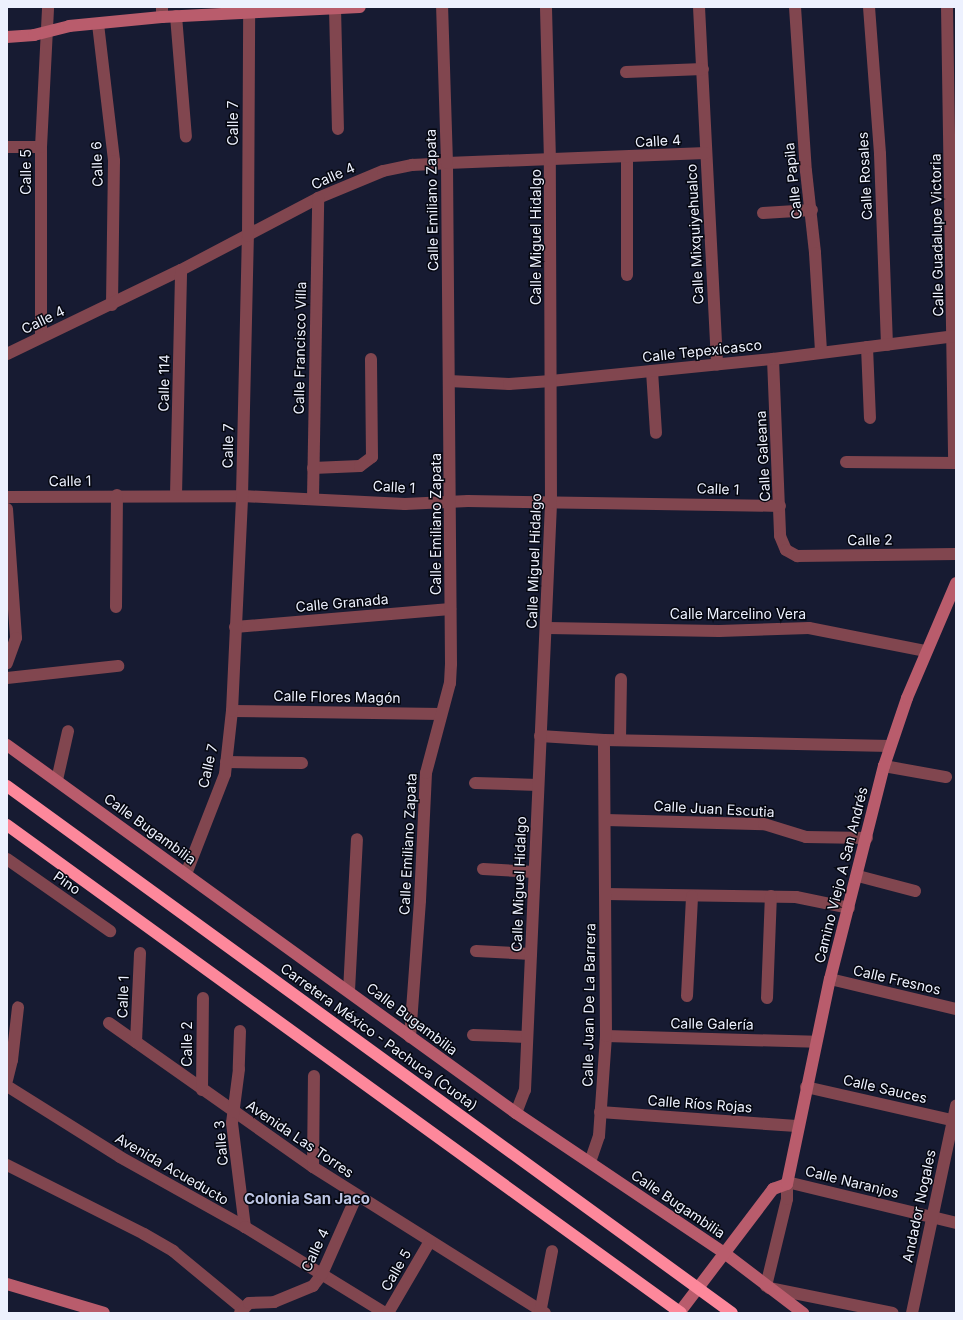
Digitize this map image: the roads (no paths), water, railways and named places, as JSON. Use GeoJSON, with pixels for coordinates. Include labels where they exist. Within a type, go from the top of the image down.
{"type":"FeatureCollection","features":[{"type":"Feature","properties":{"kind":"highway","name":"Carretera México - Pachuca (Cuota)"},"geometry":{"type":"LineString","coordinates":[[7,786],[732,1313]]}},
{"type":"Feature","properties":{"kind":"highway"},"geometry":{"type":"LineString","coordinates":[[7,825],[677,1310]]}},
{"type":"Feature","properties":{"kind":"street","name":"Calle 5"},"geometry":{"type":"LineString","coordinates":[[41,336],[41,147],[48,7]]}},
{"type":"Feature","properties":{"kind":"street"},"geometry":{"type":"LineString","coordinates":[[7,37],[46,32],[70,26],[98,24],[162,12],[176,16],[249,12],[266,9],[360,7]]}},
{"type":"Feature","properties":{"kind":"street","name":"Calle Emiliano Zapata"},"geometry":{"type":"LineString","coordinates":[[410,1037],[420,900],[426,773],[450,683],[452,502],[449,381],[448,163],[442,7]]}},
{"type":"Feature","properties":{"kind":"street","name":"Calle Miguel Hidalgo"},"geometry":{"type":"LineString","coordinates":[[516,1113],[525,1090],[526,1037],[540,736],[548,628],[552,503],[550,161],[546,7]]}},
{"type":"Feature","properties":{"kind":"street","name":"Calle Mixquiyehualco"},"geometry":{"type":"LineString","coordinates":[[699,7],[716,364]]}},
{"type":"Feature","properties":{"kind":"street","name":"Calle Papila"},"geometry":{"type":"LineString","coordinates":[[795,7],[806,171],[812,210],[821,352]]}},
{"type":"Feature","properties":{"kind":"street","name":"Calle Rosales"},"geometry":{"type":"LineString","coordinates":[[869,7],[880,154],[887,345]]}},
{"type":"Feature","properties":{"kind":"street","name":"Calle Guadalupe Victoria"},"geometry":{"type":"LineString","coordinates":[[947,7],[955,336],[955,463]]}},
{"type":"Feature","properties":{"kind":"street"},"geometry":{"type":"LineString","coordinates":[[335,8],[338,129]]}},
{"type":"Feature","properties":{"kind":"street","name":"Calle 7"},"geometry":{"type":"LineString","coordinates":[[186,874],[218,794],[226,762],[232,711],[242,496],[248,236],[249,12]]}},
{"type":"Feature","properties":{"kind":"street"},"geometry":{"type":"LineString","coordinates":[[176,16],[186,137]]}},
{"type":"Feature","properties":{"kind":"street","name":"Calle 6"},"geometry":{"type":"LineString","coordinates":[[98,24],[114,162],[112,304]]}},
{"type":"Feature","properties":{"kind":"street"},"geometry":{"type":"LineString","coordinates":[[626,72],[703,69]]}},
{"type":"Feature","properties":{"kind":"street"},"geometry":{"type":"LineString","coordinates":[[7,147],[41,147]]}},
{"type":"Feature","properties":{"kind":"street","name":"Calle 4"},"geometry":{"type":"LineString","coordinates":[[7,354],[41,336],[112,304],[181,270],[318,198],[390,169],[448,163],[550,161],[706,153]]}},
{"type":"Feature","properties":{"kind":"street"},"geometry":{"type":"LineString","coordinates":[[627,157],[628,276]]}},
{"type":"Feature","properties":{"kind":"street","name":"Calle Francisco Villa"},"geometry":{"type":"LineString","coordinates":[[313,498],[318,198]]}},
{"type":"Feature","properties":{"kind":"street"},"geometry":{"type":"LineString","coordinates":[[763,213],[812,210]]}},
{"type":"Feature","properties":{"kind":"street","name":"Calle 114"},"geometry":{"type":"LineString","coordinates":[[176,495],[181,270]]}},
{"type":"Feature","properties":{"kind":"street","name":"Calle Tepexicasco"},"geometry":{"type":"LineString","coordinates":[[449,381],[509,384],[551,381],[773,359],[955,336]]}},
{"type":"Feature","properties":{"kind":"street"},"geometry":{"type":"LineString","coordinates":[[867,347],[870,418]]}},
{"type":"Feature","properties":{"kind":"street"},"geometry":{"type":"LineString","coordinates":[[313,468],[360,466],[369,462],[372,457],[371,359]]}},
{"type":"Feature","properties":{"kind":"street","name":"Calle Galeana"},"geometry":{"type":"LineString","coordinates":[[773,359],[780,536],[786,550]]}},
{"type":"Feature","properties":{"kind":"street"},"geometry":{"type":"LineString","coordinates":[[652,371],[656,433]]}},
{"type":"Feature","properties":{"kind":"street"},"geometry":{"type":"LineString","coordinates":[[846,462],[955,463]]}},
{"type":"Feature","properties":{"kind":"street"},"geometry":{"type":"LineString","coordinates":[[116,495],[116,607]]}},
{"type":"Feature","properties":{"kind":"street","name":"Calle 1"},"geometry":{"type":"LineString","coordinates":[[7,497],[176,495],[313,498],[405,504],[452,502],[780,506]]}},
{"type":"Feature","properties":{"kind":"street"},"geometry":{"type":"LineString","coordinates":[[7,509],[16,638],[7,664]]}},
{"type":"Feature","properties":{"kind":"street","name":"Calle 2"},"geometry":{"type":"LineString","coordinates":[[786,550],[797,556],[956,554]]}},
{"type":"Feature","properties":{"kind":"street","name":"Camino Viejo A San Andrés"},"geometry":{"type":"LineString","coordinates":[[767,1287],[787,1199],[787,1183],[797,1126],[830,979],[858,876],[884,766],[925,651],[956,583]]}},
{"type":"Feature","properties":{"kind":"street","name":"Calle Granada"},"geometry":{"type":"LineString","coordinates":[[235,627],[450,609]]}},
{"type":"Feature","properties":{"kind":"street","name":"Calle Marcelino Vera"},"geometry":{"type":"LineString","coordinates":[[548,628],[719,630],[809,628],[925,651]]}},
{"type":"Feature","properties":{"kind":"street"},"geometry":{"type":"LineString","coordinates":[[7,678],[118,666]]}},
{"type":"Feature","properties":{"kind":"street"},"geometry":{"type":"LineString","coordinates":[[620,740],[621,679]]}},
{"type":"Feature","properties":{"kind":"street","name":"Calle Flores Magón"},"geometry":{"type":"LineString","coordinates":[[232,711],[441,714]]}},
{"type":"Feature","properties":{"kind":"street"},"geometry":{"type":"LineString","coordinates":[[57,780],[68,731]]}},
{"type":"Feature","properties":{"kind":"street"},"geometry":{"type":"LineString","coordinates":[[540,736],[604,740],[890,746]]}},
{"type":"Feature","properties":{"kind":"street","name":"Calle Juan De La Barrera"},"geometry":{"type":"LineString","coordinates":[[590,1162],[598,1144],[606,1036],[606,820],[604,740]]}},
{"type":"Feature","properties":{"kind":"street","name":"Calle Bugambilia"},"geometry":{"type":"LineString","coordinates":[[7,745],[350,991],[410,1037],[516,1113],[723,1252],[803,1313]]}},
{"type":"Feature","properties":{"kind":"street"},"geometry":{"type":"LineString","coordinates":[[226,762],[302,763]]}},
{"type":"Feature","properties":{"kind":"street"},"geometry":{"type":"LineString","coordinates":[[884,766],[946,777]]}},
{"type":"Feature","properties":{"kind":"street"},"geometry":{"type":"LineString","coordinates":[[475,783],[538,785]]}},
{"type":"Feature","properties":{"kind":"street","name":"Calle Juan Escutia"},"geometry":{"type":"LineString","coordinates":[[606,820],[764,824],[806,838],[867,838]]}},
{"type":"Feature","properties":{"kind":"street"},"geometry":{"type":"LineString","coordinates":[[350,991],[357,839]]}},
{"type":"Feature","properties":{"kind":"street","name":"Pino"},"geometry":{"type":"LineString","coordinates":[[7,859],[110,931]]}},
{"type":"Feature","properties":{"kind":"street"},"geometry":{"type":"LineString","coordinates":[[483,869],[534,872]]}},
{"type":"Feature","properties":{"kind":"street"},"geometry":{"type":"LineString","coordinates":[[858,876],[915,891]]}},
{"type":"Feature","properties":{"kind":"street"},"geometry":{"type":"LineString","coordinates":[[606,894],[796,897],[849,908]]}},
{"type":"Feature","properties":{"kind":"street"},"geometry":{"type":"LineString","coordinates":[[688,996],[692,896]]}},
{"type":"Feature","properties":{"kind":"street"},"geometry":{"type":"LineString","coordinates":[[767,998],[771,896]]}},
{"type":"Feature","properties":{"kind":"street"},"geometry":{"type":"LineString","coordinates":[[476,951],[531,954]]}},
{"type":"Feature","properties":{"kind":"street","name":"Calle 1"},"geometry":{"type":"LineString","coordinates":[[136,1042],[140,953]]}},
{"type":"Feature","properties":{"kind":"street","name":"Calle Fresnos"},"geometry":{"type":"LineString","coordinates":[[830,979],[956,1009]]}},
{"type":"Feature","properties":{"kind":"street","name":"Calle 2"},"geometry":{"type":"LineString","coordinates":[[202,1090],[203,998]]}},
{"type":"Feature","properties":{"kind":"street"},"geometry":{"type":"LineString","coordinates":[[7,1080],[12,1060],[18,1007]]}},
{"type":"Feature","properties":{"kind":"street","name":"Avenida Las Torres"},"geometry":{"type":"LineString","coordinates":[[109,1023],[233,1113],[313,1167],[542,1312]]}},
{"type":"Feature","properties":{"kind":"street","name":"Calle 3"},"geometry":{"type":"LineString","coordinates":[[240,1031],[233,1113],[245,1227]]}},
{"type":"Feature","properties":{"kind":"street"},"geometry":{"type":"LineString","coordinates":[[473,1035],[526,1037]]}},
{"type":"Feature","properties":{"kind":"street","name":"Calle Galería"},"geometry":{"type":"LineString","coordinates":[[606,1036],[816,1042]]}},
{"type":"Feature","properties":{"kind":"street"},"geometry":{"type":"LineString","coordinates":[[313,1167],[314,1076]]}},
{"type":"Feature","properties":{"kind":"street","name":"Avenida Acueducto"},"geometry":{"type":"LineString","coordinates":[[7,1086],[120,1157],[245,1227],[387,1313]]}},
{"type":"Feature","properties":{"kind":"street","name":"Calle Sauces"},"geometry":{"type":"LineString","coordinates":[[806,1087],[954,1121]]}},
{"type":"Feature","properties":{"kind":"street","name":"Andador Nogales"},"geometry":{"type":"LineString","coordinates":[[912,1313],[931,1217],[954,1121],[956,1106]]}},
{"type":"Feature","properties":{"kind":"street","name":"Calle Ríos Rojas"},"geometry":{"type":"LineString","coordinates":[[600,1112],[797,1126]]}},
{"type":"Feature","properties":{"kind":"street"},"geometry":{"type":"LineString","coordinates":[[7,1165],[144,1234],[173,1251],[241,1310]]}},
{"type":"Feature","properties":{"kind":"street"},"geometry":{"type":"LineString","coordinates":[[677,1310],[773,1189],[787,1183]]}},
{"type":"Feature","properties":{"kind":"street","name":"Calle Naranjos"},"geometry":{"type":"LineString","coordinates":[[787,1183],[956,1223]]}},
{"type":"Feature","properties":{"kind":"street","name":"Calle 4"},"geometry":{"type":"LineString","coordinates":[[241,1310],[256,1301],[274,1302],[313,1286],[322,1274],[357,1195]]}},
{"type":"Feature","properties":{"kind":"street","name":"Calle 5"},"geometry":{"type":"LineString","coordinates":[[387,1313],[430,1241]]}},
{"type":"Feature","properties":{"kind":"street"},"geometry":{"type":"LineString","coordinates":[[542,1312],[552,1251]]}},
{"type":"Feature","properties":{"kind":"street"},"geometry":{"type":"LineString","coordinates":[[7,1284],[104,1313]]}},
{"type":"Feature","properties":{"kind":"street"},"geometry":{"type":"LineString","coordinates":[[767,1287],[893,1313]]}},
{"type":"Feature","properties":{"kind":"district","name":"Colonia San Jaco"},"geometry":{"type":"Point","coordinates":[307,1199]}}]}
